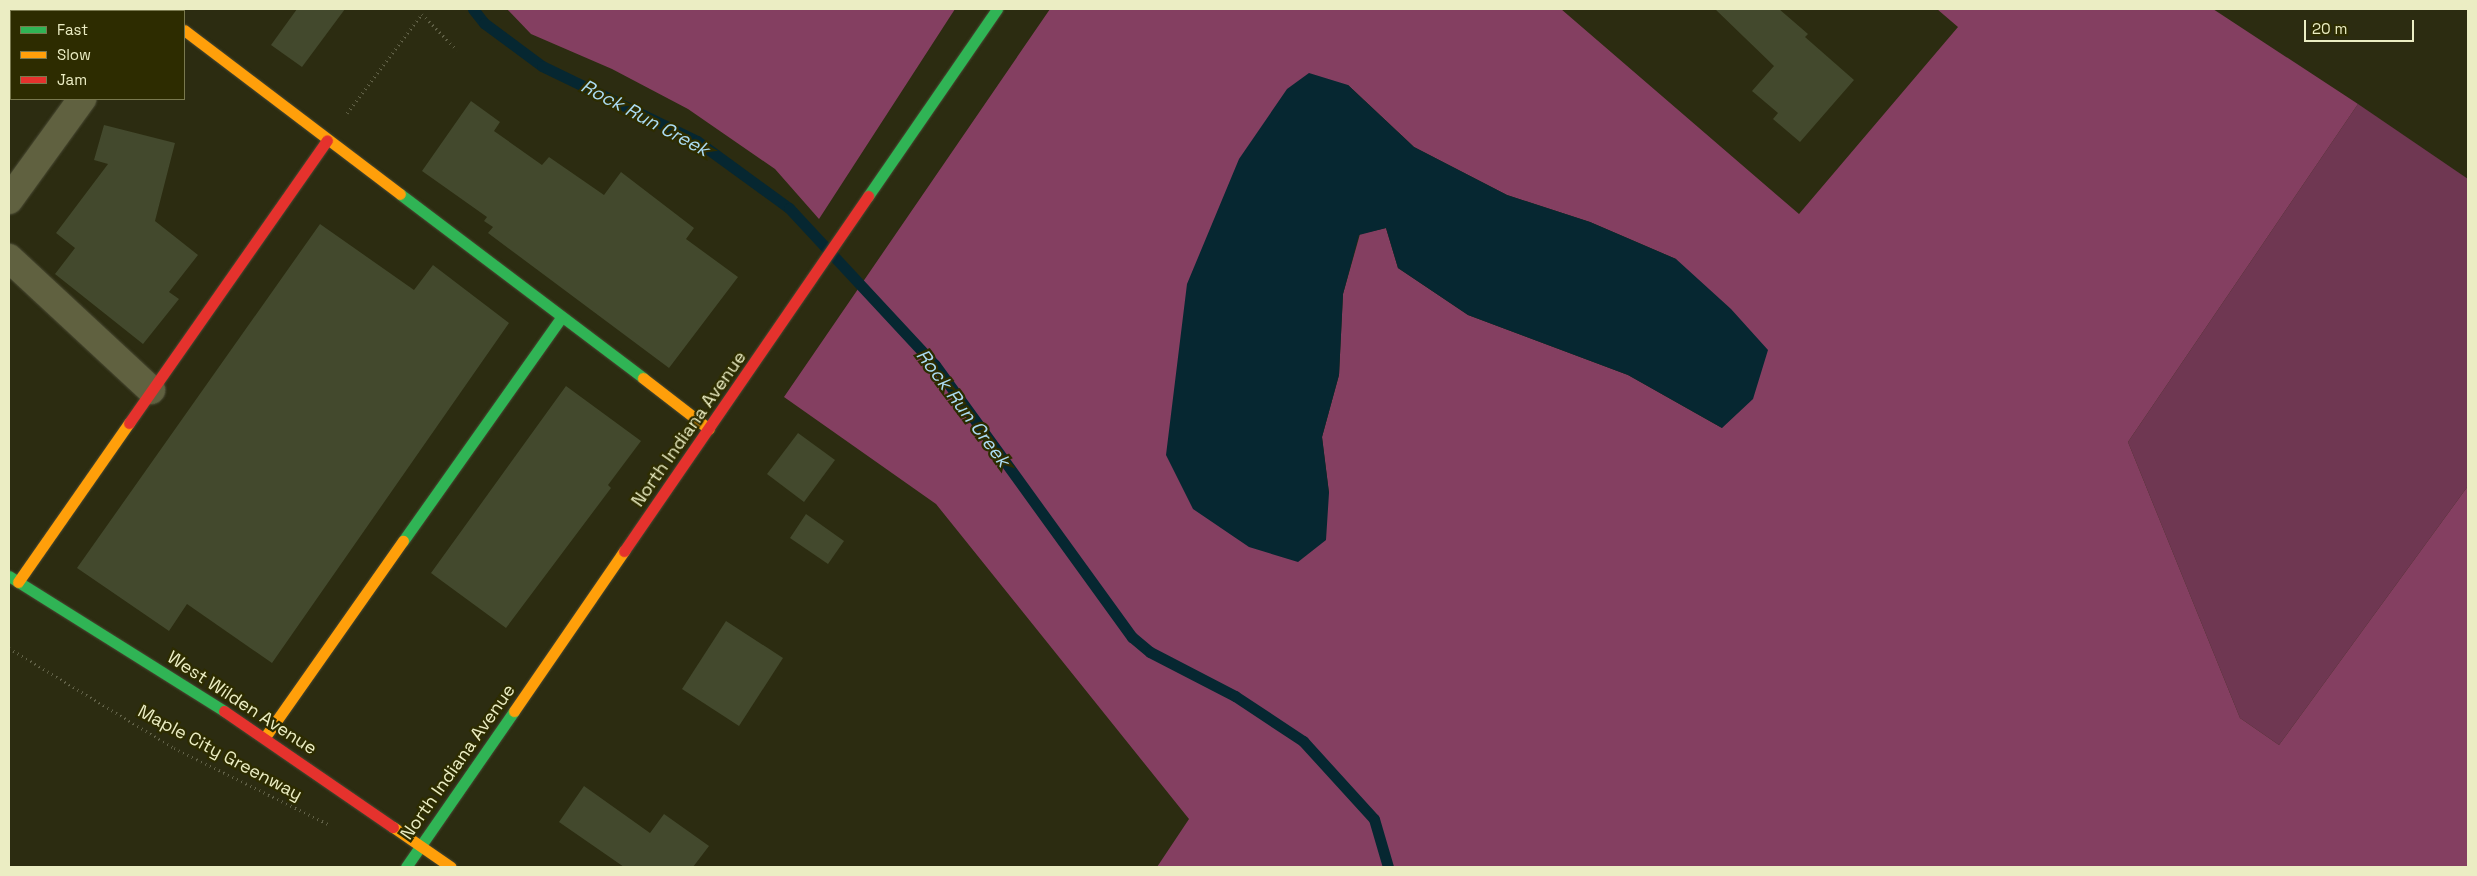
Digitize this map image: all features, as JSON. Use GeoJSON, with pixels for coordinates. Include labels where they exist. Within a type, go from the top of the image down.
{"type":"FeatureCollection","features":[{"type":"Feature","properties":{"kind":"street","name":"North Indiana Avenue"},"geometry":{"type":"LineString","coordinates":[[406,867],[856,219],[997,9]]}},
{"type":"Feature","properties":{"kind":"street"},"geometry":{"type":"LineString","coordinates":[[185,31],[560,319],[709,429]]}},
{"type":"Feature","properties":{"kind":"street"},"geometry":{"type":"LineString","coordinates":[[9,200],[81,100]]}},
{"type":"Feature","properties":{"kind":"street"},"geometry":{"type":"LineString","coordinates":[[14,579],[151,390],[327,140]]}},
{"type":"Feature","properties":{"kind":"street"},"geometry":{"type":"LineString","coordinates":[[9,258],[151,390]]}},
{"type":"Feature","properties":{"kind":"street"},"geometry":{"type":"LineString","coordinates":[[265,737],[560,319]]}},
{"type":"Feature","properties":{"kind":"street","name":"West Wilden Avenue"},"geometry":{"type":"LineString","coordinates":[[14,579],[265,737],[451,867]]}},
{"type":"Feature","properties":{"kind":"path"},"geometry":{"type":"LineString","coordinates":[[327,140],[422,14],[457,50]]}},
{"type":"Feature","properties":{"kind":"path","name":"Maple City Greenway"},"geometry":{"type":"LineString","coordinates":[[9,648],[174,748],[337,828]]}},
{"type":"Feature","properties":{"kind":"shaded area"},"geometry":{"type":"Polygon","coordinates":[[[507,9],[955,9],[819,219],[775,169],[688,109],[612,69],[531,34],[507,9]]]}},
{"type":"Feature","properties":{"kind":"shaded area"},"geometry":{"type":"Polygon","coordinates":[[[1050,9],[1561,9],[1799,214],[1958,27],[1937,9],[2213,9],[2358,104],[2128,442],[2240,718],[2279,745],[2468,486],[2468,867],[1157,867],[1189,819],[936,504],[784,397],[1050,9]],[[1348,85],[1193,509],[1329,493],[1322,437],[1339,375],[1343,294],[1360,234],[1386,228],[1398,268],[1468,315],[1628,375],[1722,428],[1676,259],[1590,222],[1507,195],[1414,147],[1348,85]]]}},
{"type":"Feature","properties":{"kind":"shaded area"},"geometry":{"type":"Polygon","coordinates":[[[2358,104],[2468,179],[2468,486],[2279,745],[2240,718],[2128,442],[2358,104]]]}},
{"type":"Feature","properties":{"kind":"water"},"geometry":{"type":"Polygon","coordinates":[[[1309,73],[1348,85],[1414,147],[1507,195],[1590,222],[1676,259],[1731,309],[1768,350],[1753,399],[1722,428],[1628,375],[1468,315],[1398,268],[1386,228],[1359,235],[1343,294],[1339,375],[1322,437],[1329,493],[1326,540],[1298,562],[1249,547],[1193,509],[1166,455],[1187,284],[1239,159],[1287,89],[1309,73]]]}},
{"type":"Feature","properties":{"kind":"building"},"geometry":{"type":"Polygon","coordinates":[[[297,9],[345,9],[302,67],[271,45],[297,9]]]}},
{"type":"Feature","properties":{"kind":"building"},"geometry":{"type":"Polygon","coordinates":[[[1715,9],[1779,9],[1808,34],[1805,37],[1854,80],[1800,142],[1773,119],[1778,113],[1752,91],[1774,66],[1715,9]]]}},
{"type":"Feature","properties":{"kind":"building"},"geometry":{"type":"Polygon","coordinates":[[[471,101],[500,122],[494,131],[542,165],[549,157],[604,195],[621,172],[694,228],[686,239],[738,277],[669,368],[488,233],[493,227],[484,221],[487,217],[422,171],[471,101]]]}},
{"type":"Feature","properties":{"kind":"building"},"geometry":{"type":"Polygon","coordinates":[[[104,125],[175,143],[155,221],[198,255],[169,292],[179,299],[143,344],[55,274],[75,248],[56,233],[108,164],[94,160],[104,125]]]}},
{"type":"Feature","properties":{"kind":"building"},"geometry":{"type":"Polygon","coordinates":[[[320,224],[414,290],[433,265],[509,323],[272,663],[187,604],[169,631],[77,568],[320,224]]]}},
{"type":"Feature","properties":{"kind":"building"},"geometry":{"type":"Polygon","coordinates":[[[566,386],[641,441],[608,485],[611,488],[506,628],[431,573],[566,386]]]}},
{"type":"Feature","properties":{"kind":"building"},"geometry":{"type":"Polygon","coordinates":[[[798,433],[835,460],[804,502],[767,474],[798,433]]]}},
{"type":"Feature","properties":{"kind":"building"},"geometry":{"type":"Polygon","coordinates":[[[806,514],[844,541],[828,564],[790,538],[806,514]]]}},
{"type":"Feature","properties":{"kind":"building"},"geometry":{"type":"Polygon","coordinates":[[[726,621],[783,658],[739,726],[682,689],[726,621]]]}},
{"type":"Feature","properties":{"kind":"building"},"geometry":{"type":"Polygon","coordinates":[[[584,786],[650,833],[664,814],[709,846],[693,867],[624,867],[559,822],[584,786]]]}},
{"type":"Feature","properties":{"kind":"waterway","name":"Rock Run Creek"},"geometry":{"type":"LineString","coordinates":[[473,9],[484,23],[542,66],[697,141],[789,208],[935,365],[1132,637],[1150,652],[1235,696],[1303,741],[1374,819],[1388,867]]}},
{"type":"Feature","properties":{"kind":"traffic: fast"},"geometry":{"type":"LineString","coordinates":[[868,196],[997,9]]}},
{"type":"Feature","properties":{"kind":"traffic: fast"},"geometry":{"type":"LineString","coordinates":[[400,194],[643,378]]}},
{"type":"Feature","properties":{"kind":"traffic: fast"},"geometry":{"type":"LineString","coordinates":[[403,541],[560,319]]}},
{"type":"Feature","properties":{"kind":"traffic: fast"},"geometry":{"type":"LineString","coordinates":[[9,576],[224,711]]}},
{"type":"Feature","properties":{"kind":"traffic: fast"},"geometry":{"type":"LineString","coordinates":[[406,867],[514,711]]}},
{"type":"Feature","properties":{"kind":"traffic: slow"},"geometry":{"type":"LineString","coordinates":[[185,31],[400,194]]}},
{"type":"Feature","properties":{"kind":"traffic: slow"},"geometry":{"type":"LineString","coordinates":[[643,378],[709,429]]}},
{"type":"Feature","properties":{"kind":"traffic: slow"},"geometry":{"type":"LineString","coordinates":[[18,582],[129,423]]}},
{"type":"Feature","properties":{"kind":"traffic: slow"},"geometry":{"type":"LineString","coordinates":[[265,737],[403,541]]}},
{"type":"Feature","properties":{"kind":"traffic: slow"},"geometry":{"type":"LineString","coordinates":[[514,711],[624,551]]}},
{"type":"Feature","properties":{"kind":"traffic: slow"},"geometry":{"type":"LineString","coordinates":[[393,827],[451,867]]}},
{"type":"Feature","properties":{"kind":"traffic: jam"},"geometry":{"type":"LineString","coordinates":[[129,423],[327,140]]}},
{"type":"Feature","properties":{"kind":"traffic: jam"},"geometry":{"type":"LineString","coordinates":[[624,551],[868,196]]}},
{"type":"Feature","properties":{"kind":"traffic: jam"},"geometry":{"type":"LineString","coordinates":[[224,711],[393,827]]}}]}
